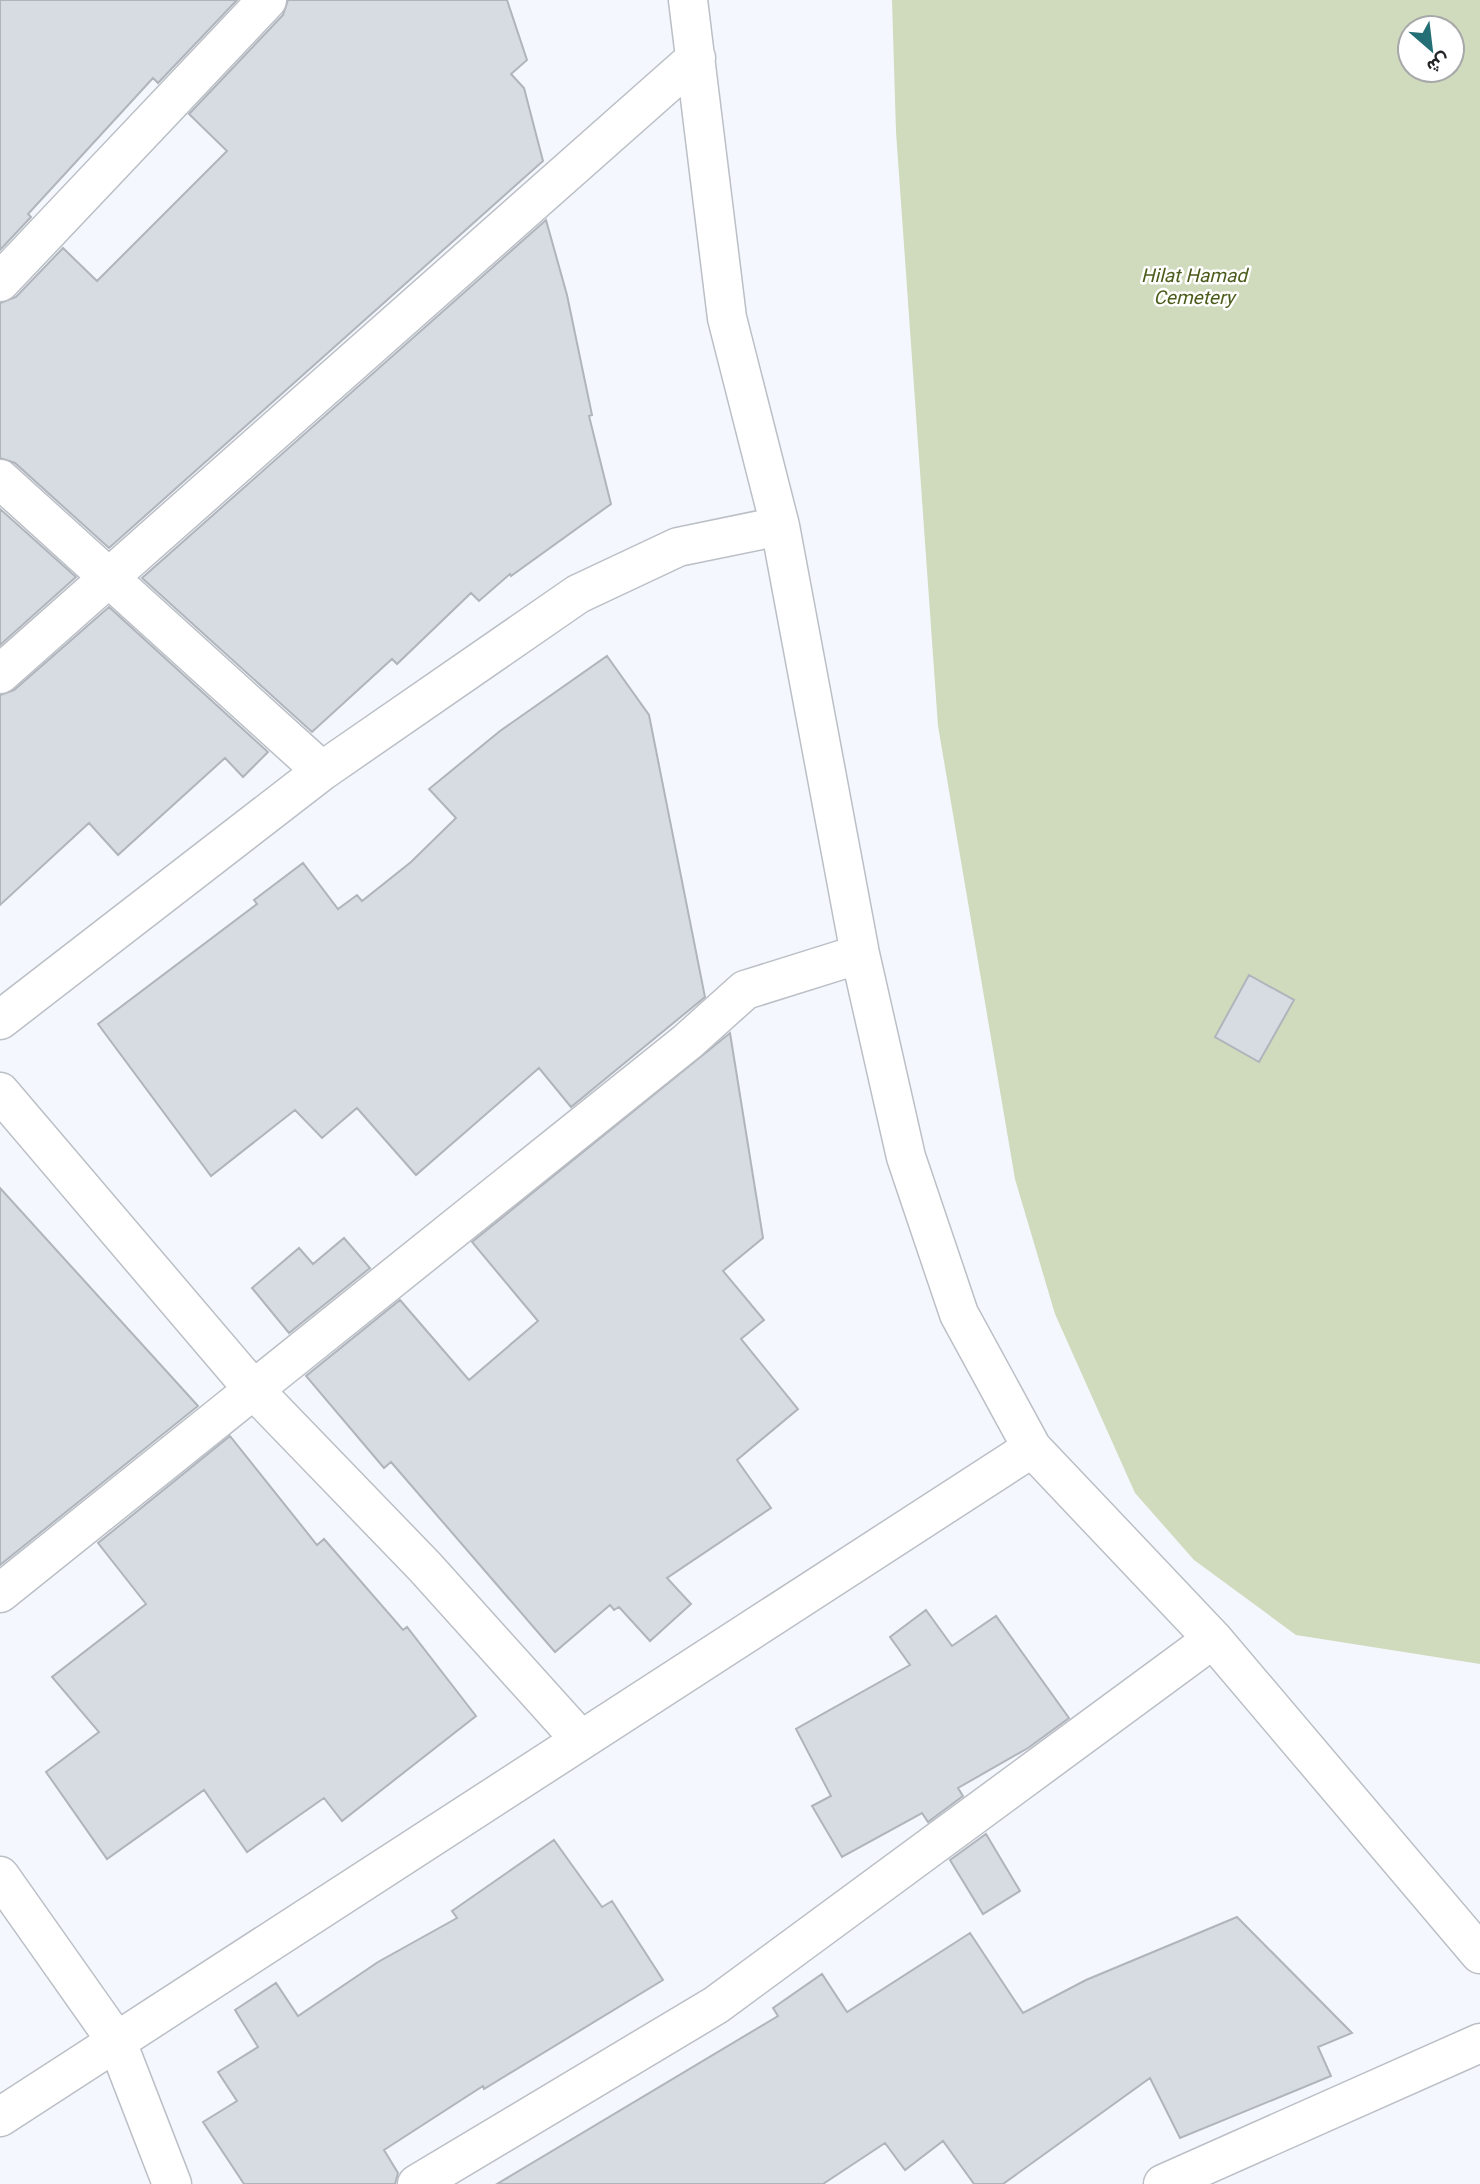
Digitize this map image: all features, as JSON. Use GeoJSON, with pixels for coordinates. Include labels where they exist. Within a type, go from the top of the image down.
{"type":"FeatureCollection","features":[{"type":"Feature","properties":{"kind":"street"},"geometry":{"type":"LineString","coordinates":[[0,282],[267,0]]}},
{"type":"Feature","properties":{"kind":"street"},"geometry":{"type":"LineString","coordinates":[[688,0],[727,318],[780,526],[860,954],[906,1157],[959,1314],[1032,1448],[1213,1639],[1480,1954]]}},
{"type":"Feature","properties":{"kind":"street"},"geometry":{"type":"LineString","coordinates":[[0,674],[696,58]]}},
{"type":"Feature","properties":{"kind":"street"},"geometry":{"type":"LineString","coordinates":[[0,479],[322,771]]}},
{"type":"Feature","properties":{"kind":"street"},"geometry":{"type":"LineString","coordinates":[[0,1020],[322,771],[578,594],[678,547],[780,526]]}},
{"type":"Feature","properties":{"kind":"street"},"geometry":{"type":"LineString","coordinates":[[0,1593],[687,1042],[745,990],[860,954]]}},
{"type":"Feature","properties":{"kind":"street"},"geometry":{"type":"LineString","coordinates":[[0,1092],[253,1389],[425,1567],[580,1739]]}},
{"type":"Feature","properties":{"kind":"street"},"geometry":{"type":"LineString","coordinates":[[0,2116],[1032,1448]]}},
{"type":"Feature","properties":{"kind":"street"},"geometry":{"type":"LineString","coordinates":[[417,2184],[716,2005],[1213,1639]]}},
{"type":"Feature","properties":{"kind":"street"},"geometry":{"type":"LineString","coordinates":[[0,1876],[117,2042],[172,2184]]}},
{"type":"Feature","properties":{"kind":"street"},"geometry":{"type":"LineString","coordinates":[[1163,2184],[1480,2043]]}},
{"type":"Feature","properties":{"kind":"green space","name":"Hilat Hamad Cemetery"},"geometry":{"type":"Polygon","coordinates":[[[892,0],[1480,0],[1480,1664],[1296,1635],[1194,1560],[1135,1493],[1055,1314],[1015,1179],[938,726],[896,132],[892,0]]]}},
{"type":"Feature","properties":{"kind":"building"},"geometry":{"type":"Polygon","coordinates":[[[0,0],[237,0],[158,83],[153,78],[28,214],[31,217],[0,250],[0,0]]]}},
{"type":"Feature","properties":{"kind":"building"},"geometry":{"type":"Polygon","coordinates":[[[288,0],[507,0],[527,60],[511,74],[524,88],[543,161],[109,548],[15,463],[0,458],[0,303],[16,297],[63,248],[97,281],[227,151],[189,114],[283,15],[288,0]]]}},
{"type":"Feature","properties":{"kind":"building"},"geometry":{"type":"Polygon","coordinates":[[[546,220],[567,295],[592,415],[589,416],[611,504],[511,576],[510,574],[479,601],[471,593],[397,664],[392,659],[312,732],[142,578],[546,220]]]}},
{"type":"Feature","properties":{"kind":"building"},"geometry":{"type":"Polygon","coordinates":[[[0,509],[76,577],[0,645],[0,509]]]}},
{"type":"Feature","properties":{"kind":"building"},"geometry":{"type":"Polygon","coordinates":[[[109,607],[268,752],[243,777],[225,758],[118,855],[89,823],[0,905],[0,695],[14,690],[109,607]]]}},
{"type":"Feature","properties":{"kind":"building"},"geometry":{"type":"Polygon","coordinates":[[[607,656],[649,715],[705,997],[571,1107],[539,1068],[416,1175],[357,1108],[322,1138],[295,1110],[211,1176],[98,1024],[257,904],[254,900],[303,863],[338,909],[357,895],[362,901],[411,862],[456,818],[429,789],[500,731],[607,656]]]}},
{"type":"Feature","properties":{"kind":"building"},"geometry":{"type":"Polygon","coordinates":[[[1249,975],[1294,1000],[1259,1062],[1215,1037],[1249,975]]]}},
{"type":"Feature","properties":{"kind":"building"},"geometry":{"type":"Polygon","coordinates":[[[730,1033],[763,1238],[723,1271],[764,1320],[741,1339],[798,1409],[737,1460],[771,1508],[667,1578],[691,1604],[650,1641],[619,1607],[614,1610],[610,1605],[555,1652],[391,1462],[384,1468],[306,1376],[400,1300],[469,1380],[538,1321],[472,1242],[730,1033]]]}},
{"type":"Feature","properties":{"kind":"building"},"geometry":{"type":"Polygon","coordinates":[[[0,1188],[198,1406],[0,1565],[0,1188]]]}},
{"type":"Feature","properties":{"kind":"building"},"geometry":{"type":"Polygon","coordinates":[[[344,1238],[370,1268],[289,1333],[252,1288],[299,1248],[313,1264],[344,1238]]]}},
{"type":"Feature","properties":{"kind":"building"},"geometry":{"type":"Polygon","coordinates":[[[230,1436],[317,1545],[324,1539],[403,1630],[407,1627],[476,1716],[342,1821],[324,1798],[247,1852],[204,1790],[107,1859],[46,1772],[99,1732],[52,1677],[146,1604],[98,1543],[230,1436]]]}},
{"type":"Feature","properties":{"kind":"building"},"geometry":{"type":"Polygon","coordinates":[[[926,1610],[952,1646],[996,1616],[1069,1718],[1028,1748],[958,1788],[963,1796],[928,1822],[922,1813],[842,1857],[812,1806],[831,1796],[796,1729],[910,1665],[890,1637],[926,1610]]]}},
{"type":"Feature","properties":{"kind":"building"},"geometry":{"type":"Polygon","coordinates":[[[986,1834],[1020,1891],[983,1914],[950,1860],[986,1834]]]}},
{"type":"Feature","properties":{"kind":"building"},"geometry":{"type":"Polygon","coordinates":[[[554,1840],[602,1907],[612,1901],[663,1980],[484,2089],[483,2086],[384,2150],[398,2173],[395,2184],[244,2184],[203,2122],[237,2101],[218,2072],[258,2047],[235,2010],[276,1983],[298,2016],[378,1962],[457,1918],[452,1911],[554,1840]]]}},
{"type":"Feature","properties":{"kind":"building"},"geometry":{"type":"Polygon","coordinates":[[[1237,1917],[1352,2033],[1318,2047],[1331,2076],[1180,2138],[1150,2078],[1003,2184],[974,2184],[943,2141],[905,2170],[885,2143],[823,2184],[497,2184],[778,2016],[773,2008],[822,1974],[847,2012],[970,1933],[1023,2013],[1086,1980],[1237,1917]]]}}]}
